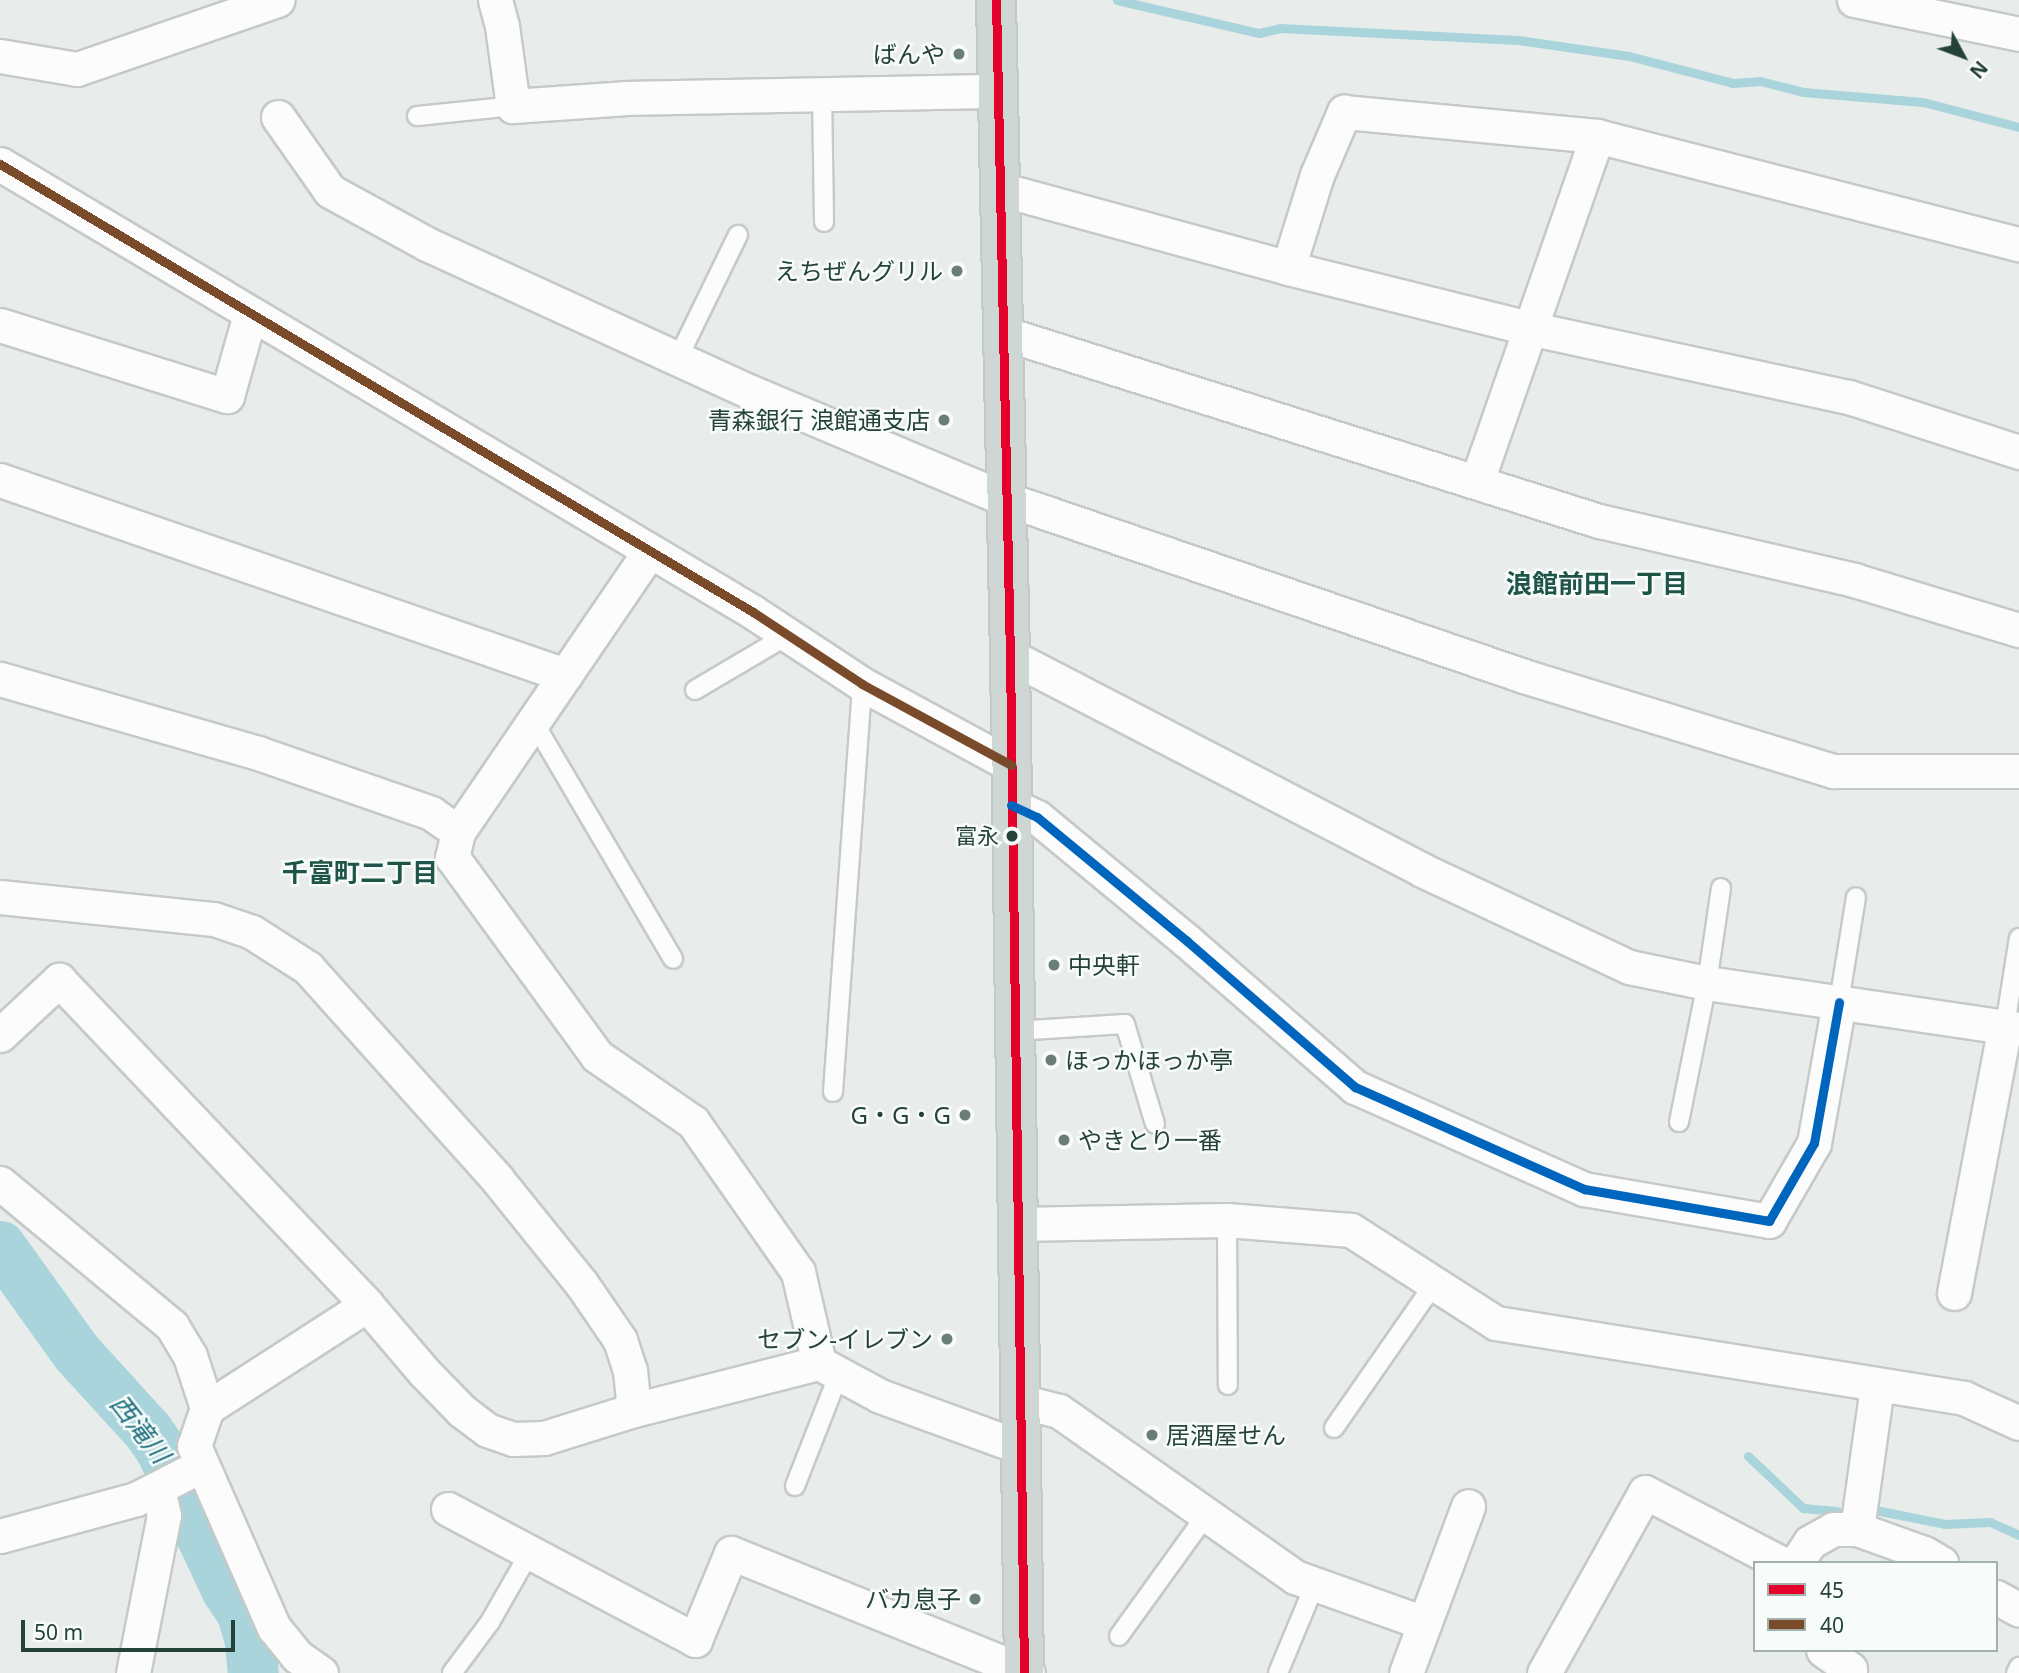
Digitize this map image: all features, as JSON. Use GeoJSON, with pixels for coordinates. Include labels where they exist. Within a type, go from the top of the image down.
{"type":"FeatureCollection","features":[{"type":"Feature","properties":{"kind":"main road"},"geometry":{"type":"LineString","coordinates":[[996,0],[1010,656],[1025,1672]]}},
{"type":"Feature","properties":{"kind":"street"},"geometry":{"type":"LineString","coordinates":[[0,56],[77,69],[277,0]]}},
{"type":"Feature","properties":{"kind":"street"},"geometry":{"type":"LineString","coordinates":[[495,0],[502,26],[513,106],[627,98],[998,91]]}},
{"type":"Feature","properties":{"kind":"street"},"geometry":{"type":"LineString","coordinates":[[1854,0],[2019,34]]}},
{"type":"Feature","properties":{"kind":"street"},"geometry":{"type":"LineString","coordinates":[[1288,268],[1317,175],[1344,112],[1597,136],[2019,244]]}},
{"type":"Feature","properties":{"kind":"street"},"geometry":{"type":"LineString","coordinates":[[278,117],[330,191],[427,244],[678,358],[1006,499],[1524,676],[1833,771],[2019,771]]}},
{"type":"Feature","properties":{"kind":"street"},"geometry":{"type":"LineString","coordinates":[[1476,481],[1597,136]]}},
{"type":"Feature","properties":{"kind":"street"},"geometry":{"type":"LineString","coordinates":[[0,164],[788,635],[862,684],[1011,765]]}},
{"type":"Feature","properties":{"kind":"street"},"geometry":{"type":"LineString","coordinates":[[1000,189],[1288,268],[1529,328],[1849,397],[2019,452]]}},
{"type":"Feature","properties":{"kind":"street"},"geometry":{"type":"LineString","coordinates":[[0,325],[227,396],[250,314]]}},
{"type":"Feature","properties":{"kind":"street"},"geometry":{"type":"LineString","coordinates":[[1003,333],[1599,521],[1854,580],[2019,630]]}},
{"type":"Feature","properties":{"kind":"street"},"geometry":{"type":"LineString","coordinates":[[0,480],[565,675]]}},
{"type":"Feature","properties":{"kind":"street"},"geometry":{"type":"LineString","coordinates":[[649,552],[458,832],[452,857],[597,1056],[693,1122],[798,1272],[829,1369]]}},
{"type":"Feature","properties":{"kind":"street"},"geometry":{"type":"LineString","coordinates":[[1010,656],[1422,870],[1629,967],[1707,983],[2012,1028],[1954,1293]]}},
{"type":"Feature","properties":{"kind":"street"},"geometry":{"type":"LineString","coordinates":[[0,679],[258,753],[431,813],[458,832]]}},
{"type":"Feature","properties":{"kind":"street"},"geometry":{"type":"LineString","coordinates":[[1011,805],[1048,826],[1187,941],[1355,1087],[1584,1189],[1769,1222],[1814,1143],[1839,1002]]}},
{"type":"Feature","properties":{"kind":"street"},"geometry":{"type":"LineString","coordinates":[[0,897],[214,919],[252,932],[308,968],[497,1179],[581,1283],[620,1340],[630,1370],[634,1410]]}},
{"type":"Feature","properties":{"kind":"street"},"geometry":{"type":"LineString","coordinates":[[0,1035],[59,980],[368,1306],[462,1411],[487,1430],[513,1439],[544,1438],[634,1410],[829,1369],[880,1396],[1020,1447]]}},
{"type":"Feature","properties":{"kind":"street"},"geometry":{"type":"LineString","coordinates":[[0,1183],[172,1326],[190,1356],[207,1408],[194,1446],[177,1478],[164,1514],[133,1673]]}},
{"type":"Feature","properties":{"kind":"street"},"geometry":{"type":"LineString","coordinates":[[1018,1224],[1227,1220],[1351,1230],[1496,1323],[1964,1398],[2019,1423]]}},
{"type":"Feature","properties":{"kind":"street"},"geometry":{"type":"LineString","coordinates":[[207,1408],[368,1306]]}},
{"type":"Feature","properties":{"kind":"street"},"geometry":{"type":"LineString","coordinates":[[1857,1529],[1877,1386]]}},
{"type":"Feature","properties":{"kind":"street"},"geometry":{"type":"LineString","coordinates":[[1020,1401],[1059,1411],[1295,1577],[1424,1623]]}},
{"type":"Feature","properties":{"kind":"street"},"geometry":{"type":"LineString","coordinates":[[0,1536],[136,1499],[177,1478]]}},
{"type":"Feature","properties":{"kind":"street"},"geometry":{"type":"LineString","coordinates":[[177,1478],[274,1628],[297,1656],[321,1673]]}},
{"type":"Feature","properties":{"kind":"street"},"geometry":{"type":"LineString","coordinates":[[1544,1673],[1644,1492],[1777,1561]]}},
{"type":"Feature","properties":{"kind":"street"},"geometry":{"type":"LineString","coordinates":[[1406,1673],[1468,1506]]}},
{"type":"Feature","properties":{"kind":"street"},"geometry":{"type":"LineString","coordinates":[[448,1509],[695,1640],[731,1553],[1025,1672]]}},
{"type":"Feature","properties":{"kind":"street"},"geometry":{"type":"LineString","coordinates":[[1797,1561],[1810,1542],[1832,1529],[1857,1529],[1924,1553],[1938,1561]]}},
{"type":"Feature","properties":{"kind":"street"},"geometry":{"type":"LineString","coordinates":[[1998,1598],[2019,1610]]}},
{"type":"Feature","properties":{"kind":"street"},"geometry":{"type":"LineString","coordinates":[[1826,1652],[1850,1669],[1849,1673]]}},
{"type":"Feature","properties":{"kind":"lane"},"geometry":{"type":"LineString","coordinates":[[822,93],[824,222]]}},
{"type":"Feature","properties":{"kind":"lane"},"geometry":{"type":"LineString","coordinates":[[416,116],[513,106]]}},
{"type":"Feature","properties":{"kind":"lane"},"geometry":{"type":"LineString","coordinates":[[678,358],[738,235]]}},
{"type":"Feature","properties":{"kind":"lane"},"geometry":{"type":"LineString","coordinates":[[695,691],[788,635]]}},
{"type":"Feature","properties":{"kind":"lane"},"geometry":{"type":"LineString","coordinates":[[833,1092],[862,684]]}},
{"type":"Feature","properties":{"kind":"lane"},"geometry":{"type":"LineString","coordinates":[[533,721],[673,959]]}},
{"type":"Feature","properties":{"kind":"lane"},"geometry":{"type":"LineString","coordinates":[[1679,1122],[1707,983],[1721,888]]}},
{"type":"Feature","properties":{"kind":"lane"},"geometry":{"type":"LineString","coordinates":[[1839,1002],[1856,897]]}},
{"type":"Feature","properties":{"kind":"lane"},"geometry":{"type":"LineString","coordinates":[[2012,1028],[2019,938]]}},
{"type":"Feature","properties":{"kind":"lane"},"geometry":{"type":"LineString","coordinates":[[1015,1031],[1125,1024],[1155,1124]]}},
{"type":"Feature","properties":{"kind":"lane"},"geometry":{"type":"LineString","coordinates":[[1227,1220],[1228,1385]]}},
{"type":"Feature","properties":{"kind":"lane"},"geometry":{"type":"LineString","coordinates":[[1335,1428],[1434,1284]]}},
{"type":"Feature","properties":{"kind":"lane"},"geometry":{"type":"LineString","coordinates":[[795,1486],[829,1369]]}},
{"type":"Feature","properties":{"kind":"lane"},"geometry":{"type":"LineString","coordinates":[[1119,1636],[1207,1514]]}},
{"type":"Feature","properties":{"kind":"lane"},"geometry":{"type":"LineString","coordinates":[[452,1673],[490,1622],[530,1552]]}},
{"type":"Feature","properties":{"kind":"lane"},"geometry":{"type":"LineString","coordinates":[[1278,1673],[1315,1584]]}},
{"type":"Feature","properties":{"kind":"lane"},"geometry":{"type":"LineString","coordinates":[[2016,1673],[2019,1667]]}},
{"type":"Feature","properties":{"kind":"waterway"},"geometry":{"type":"LineString","coordinates":[[1117,0],[1259,33],[1280,28],[1518,40],[1629,56],[1733,83],[1760,81],[1803,92],[1923,102],[2019,127]]}},
{"type":"Feature","properties":{"kind":"waterway","name":"西滝川"},"geometry":{"type":"LineString","coordinates":[[0,1246],[76,1352],[148,1431],[161,1450],[226,1589],[242,1613],[250,1641],[253,1673]]}},
{"type":"Feature","properties":{"kind":"waterway"},"geometry":{"type":"LineString","coordinates":[[1748,1456],[1803,1508],[1837,1511]]}},
{"type":"Feature","properties":{"kind":"waterway"},"geometry":{"type":"LineString","coordinates":[[1875,1510],[1945,1524],[1990,1522],[2019,1535]]}},
{"type":"Feature","properties":{"kind":"transit line","name":"45"},"geometry":{"type":"LineString","coordinates":[[996,0],[1010,656],[1024,1673]]}},
{"type":"Feature","properties":{"kind":"transit line","name":"40"},"geometry":{"type":"LineString","coordinates":[[0,164],[753,612],[862,684],[1011,765]]}},
{"type":"Feature","properties":{"kind":"transit line"},"geometry":{"type":"LineString","coordinates":[[1011,805],[1037,817],[1187,941],[1355,1087],[1584,1189],[1769,1221],[1814,1143],[1839,1002]]}},
{"type":"Feature","properties":{"kind":"place","name":"ばんや"},"geometry":{"type":"Point","coordinates":[959,54]}},
{"type":"Feature","properties":{"kind":"place","name":"えちぜんグリル"},"geometry":{"type":"Point","coordinates":[957,271]}},
{"type":"Feature","properties":{"kind":"place","name":"青森銀行 浪館通支店"},"geometry":{"type":"Point","coordinates":[944,420]}},
{"type":"Feature","properties":{"kind":"place","name":"富永"},"geometry":{"type":"Point","coordinates":[1012,836]}},
{"type":"Feature","properties":{"kind":"place","name":"中央軒"},"geometry":{"type":"Point","coordinates":[1054,965]}},
{"type":"Feature","properties":{"kind":"place","name":"ほっかほっか亭"},"geometry":{"type":"Point","coordinates":[1051,1060]}},
{"type":"Feature","properties":{"kind":"place","name":"G・G・G"},"geometry":{"type":"Point","coordinates":[965,1115]}},
{"type":"Feature","properties":{"kind":"place","name":"やきとり一番"},"geometry":{"type":"Point","coordinates":[1064,1140]}},
{"type":"Feature","properties":{"kind":"place","name":"セブン-イレブン"},"geometry":{"type":"Point","coordinates":[947,1339]}},
{"type":"Feature","properties":{"kind":"place","name":"居酒屋せん"},"geometry":{"type":"Point","coordinates":[1152,1435]}},
{"type":"Feature","properties":{"kind":"place","name":"バカ息子"},"geometry":{"type":"Point","coordinates":[975,1599]}},
{"type":"Feature","properties":{"kind":"district","name":"浪館前田一丁目"},"geometry":{"type":"Point","coordinates":[1597,584]}},
{"type":"Feature","properties":{"kind":"district","name":"千富町二丁目"},"geometry":{"type":"Point","coordinates":[360,873]}}]}
